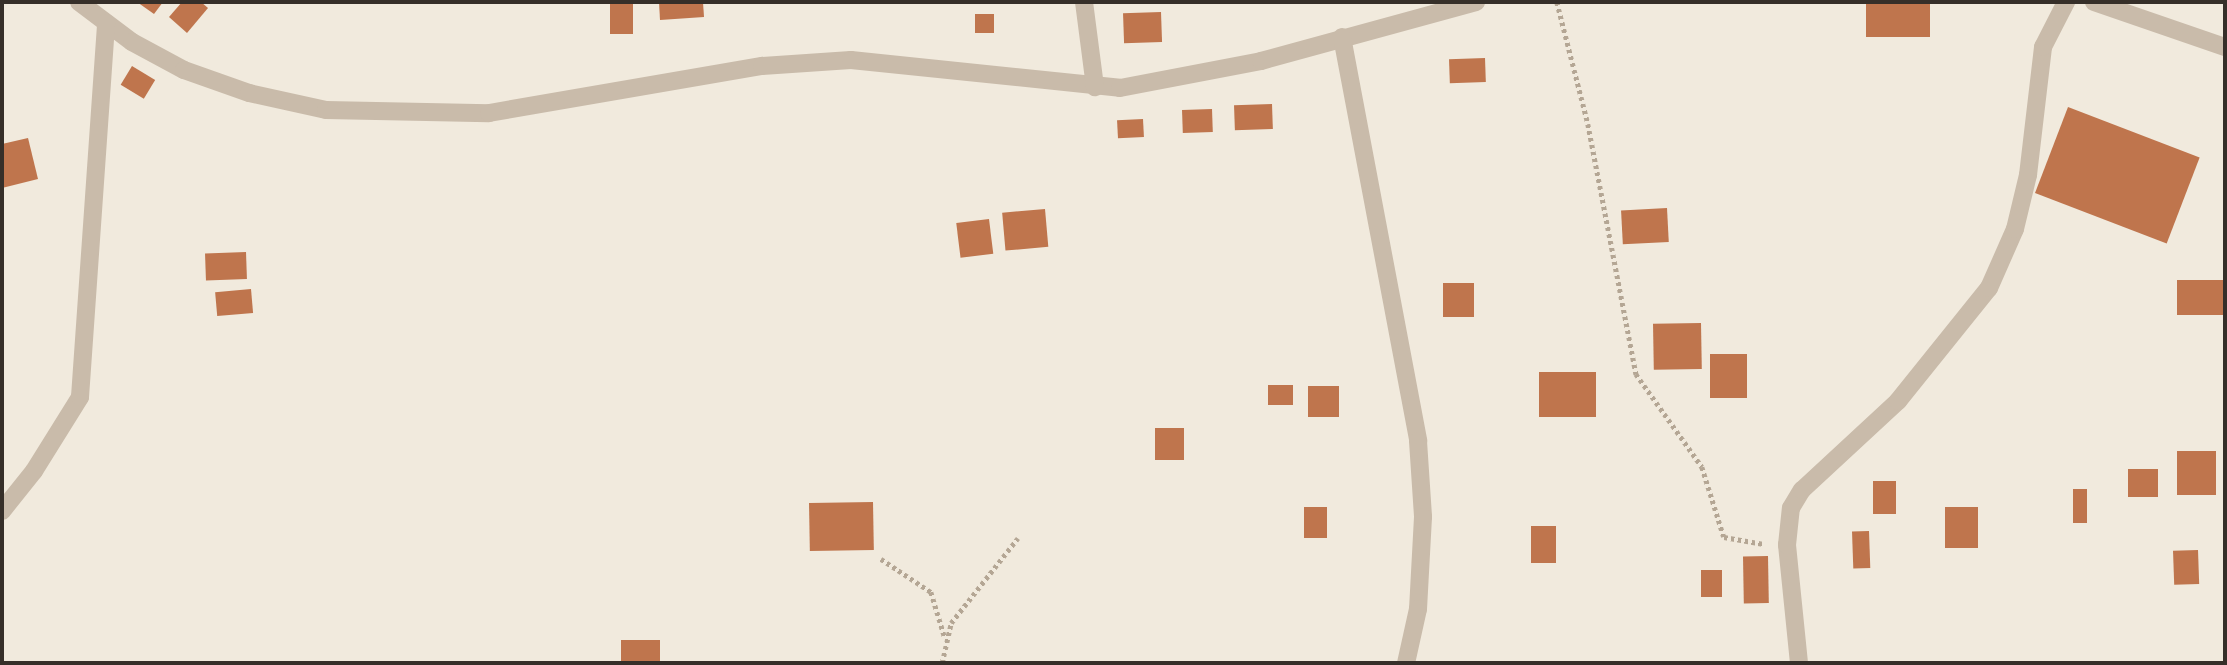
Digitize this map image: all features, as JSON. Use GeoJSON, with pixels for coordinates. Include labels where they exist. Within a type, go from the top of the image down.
{"type":"FeatureCollection","features":[{"type":"Feature","properties":{"kind":"street"},"geometry":{"type":"LineString","coordinates":[[79,2],[106,23],[184,70],[249,93],[326,110],[489,113],[762,66],[851,60],[1095,87],[1153,84],[1261,61],[1476,2]]}},
{"type":"Feature","properties":{"kind":"street"},"geometry":{"type":"LineString","coordinates":[[1084,2],[1095,87]]}},
{"type":"Feature","properties":{"kind":"street"},"geometry":{"type":"LineString","coordinates":[[1799,663],[1787,545],[1791,508],[1802,490],[1898,401],[1989,288],[2015,229],[2028,175],[2043,47],[2066,2]]}},
{"type":"Feature","properties":{"kind":"street"},"geometry":{"type":"LineString","coordinates":[[2094,2],[2225,47]]}},
{"type":"Feature","properties":{"kind":"street"},"geometry":{"type":"LineString","coordinates":[[2,511],[34,471],[80,397],[106,23]]}},
{"type":"Feature","properties":{"kind":"street"},"geometry":{"type":"LineString","coordinates":[[1342,37],[1418,441],[1423,517],[1419,595],[1406,663]]}},
{"type":"Feature","properties":{"kind":"path"},"geometry":{"type":"LineString","coordinates":[[1557,2],[1599,176],[1636,374],[1702,467],[1724,537],[1787,545]]}},
{"type":"Feature","properties":{"kind":"path"},"geometry":{"type":"LineString","coordinates":[[942,663],[945,639],[951,623],[1018,538]]}},
{"type":"Feature","properties":{"kind":"path"},"geometry":{"type":"LineString","coordinates":[[881,559],[931,593],[945,639]]}},
{"type":"Feature","properties":{"kind":"building"},"geometry":{"type":"Polygon","coordinates":[[[137,2],[163,2],[154,14],[137,2]]]}},
{"type":"Feature","properties":{"kind":"building"},"geometry":{"type":"Polygon","coordinates":[[[182,2],[201,2],[208,8],[187,33],[169,17],[182,2]]]}},
{"type":"Feature","properties":{"kind":"building"},"geometry":{"type":"Polygon","coordinates":[[[610,2],[633,2],[633,34],[610,34],[610,2]]]}},
{"type":"Feature","properties":{"kind":"building"},"geometry":{"type":"Polygon","coordinates":[[[659,2],[703,2],[704,17],[660,20],[659,2]]]}},
{"type":"Feature","properties":{"kind":"building"},"geometry":{"type":"Polygon","coordinates":[[[1866,2],[1930,2],[1930,37],[1866,37],[1866,2]]]}},
{"type":"Feature","properties":{"kind":"building"},"geometry":{"type":"Polygon","coordinates":[[[1161,12],[1162,42],[1124,43],[1123,13],[1161,12]]]}},
{"type":"Feature","properties":{"kind":"building"},"geometry":{"type":"Polygon","coordinates":[[[975,14],[994,14],[994,33],[975,33],[975,14]]]}},
{"type":"Feature","properties":{"kind":"building"},"geometry":{"type":"Polygon","coordinates":[[[1485,58],[1486,82],[1450,83],[1449,59],[1485,58]]]}},
{"type":"Feature","properties":{"kind":"building"},"geometry":{"type":"Polygon","coordinates":[[[132,66],[155,80],[144,99],[121,85],[132,66]]]}},
{"type":"Feature","properties":{"kind":"building"},"geometry":{"type":"Polygon","coordinates":[[[1272,104],[1273,129],[1235,130],[1234,105],[1272,104]]]}},
{"type":"Feature","properties":{"kind":"building"},"geometry":{"type":"Polygon","coordinates":[[[2068,107],[2200,158],[2167,243],[2035,193],[2068,107]]]}},
{"type":"Feature","properties":{"kind":"building"},"geometry":{"type":"Polygon","coordinates":[[[1212,109],[1213,132],[1183,133],[1182,110],[1212,109]]]}},
{"type":"Feature","properties":{"kind":"building"},"geometry":{"type":"Polygon","coordinates":[[[1143,119],[1144,137],[1118,138],[1117,120],[1143,119]]]}},
{"type":"Feature","properties":{"kind":"building"},"geometry":{"type":"Polygon","coordinates":[[[28,138],[38,179],[2,188],[2,144],[28,138]]]}},
{"type":"Feature","properties":{"kind":"building"},"geometry":{"type":"Polygon","coordinates":[[[1667,208],[1669,242],[1623,244],[1621,210],[1667,208]]]}},
{"type":"Feature","properties":{"kind":"building"},"geometry":{"type":"Polygon","coordinates":[[[1045,209],[1048,247],[1005,251],[1002,213],[1045,209]]]}},
{"type":"Feature","properties":{"kind":"building"},"geometry":{"type":"Polygon","coordinates":[[[989,219],[993,254],[961,258],[956,223],[989,219]]]}},
{"type":"Feature","properties":{"kind":"building"},"geometry":{"type":"Polygon","coordinates":[[[246,252],[247,279],[206,280],[205,253],[246,252]]]}},
{"type":"Feature","properties":{"kind":"building"},"geometry":{"type":"Polygon","coordinates":[[[2177,280],[2225,280],[2225,315],[2177,315],[2177,280]]]}},
{"type":"Feature","properties":{"kind":"building"},"geometry":{"type":"Polygon","coordinates":[[[1443,283],[1474,283],[1474,317],[1443,317],[1443,283]]]}},
{"type":"Feature","properties":{"kind":"building"},"geometry":{"type":"Polygon","coordinates":[[[251,289],[253,313],[217,316],[215,292],[251,289]]]}},
{"type":"Feature","properties":{"kind":"building"},"geometry":{"type":"Polygon","coordinates":[[[1701,323],[1702,369],[1654,370],[1653,324],[1701,323]]]}},
{"type":"Feature","properties":{"kind":"building"},"geometry":{"type":"Polygon","coordinates":[[[1710,354],[1747,354],[1747,398],[1710,398],[1710,354]]]}},
{"type":"Feature","properties":{"kind":"building"},"geometry":{"type":"Polygon","coordinates":[[[1539,372],[1596,372],[1596,417],[1539,417],[1539,372]]]}},
{"type":"Feature","properties":{"kind":"building"},"geometry":{"type":"Polygon","coordinates":[[[1268,385],[1293,385],[1293,405],[1268,405],[1268,385]]]}},
{"type":"Feature","properties":{"kind":"building"},"geometry":{"type":"Polygon","coordinates":[[[1308,386],[1339,386],[1339,417],[1308,417],[1308,386]]]}},
{"type":"Feature","properties":{"kind":"building"},"geometry":{"type":"Polygon","coordinates":[[[1155,428],[1184,428],[1184,460],[1155,460],[1155,428]]]}},
{"type":"Feature","properties":{"kind":"building"},"geometry":{"type":"Polygon","coordinates":[[[2177,451],[2216,451],[2216,495],[2177,495],[2177,451]]]}},
{"type":"Feature","properties":{"kind":"building"},"geometry":{"type":"Polygon","coordinates":[[[2128,469],[2158,469],[2158,497],[2128,497],[2128,469]]]}},
{"type":"Feature","properties":{"kind":"building"},"geometry":{"type":"Polygon","coordinates":[[[1873,481],[1896,481],[1896,514],[1873,514],[1873,481]]]}},
{"type":"Feature","properties":{"kind":"building"},"geometry":{"type":"Polygon","coordinates":[[[2073,489],[2087,489],[2087,523],[2073,523],[2073,489]]]}},
{"type":"Feature","properties":{"kind":"building"},"geometry":{"type":"Polygon","coordinates":[[[873,502],[874,550],[810,551],[809,503],[873,502]]]}},
{"type":"Feature","properties":{"kind":"building"},"geometry":{"type":"Polygon","coordinates":[[[1304,507],[1327,507],[1327,538],[1304,538],[1304,507]]]}},
{"type":"Feature","properties":{"kind":"building"},"geometry":{"type":"Polygon","coordinates":[[[1945,507],[1978,507],[1978,548],[1945,548],[1945,507]]]}},
{"type":"Feature","properties":{"kind":"building"},"geometry":{"type":"Polygon","coordinates":[[[1531,526],[1556,526],[1556,563],[1531,563],[1531,526]]]}},
{"type":"Feature","properties":{"kind":"building"},"geometry":{"type":"Polygon","coordinates":[[[1869,531],[1870,568],[1853,569],[1852,532],[1869,531]]]}},
{"type":"Feature","properties":{"kind":"building"},"geometry":{"type":"Polygon","coordinates":[[[2198,550],[2199,584],[2174,585],[2173,551],[2198,550]]]}},
{"type":"Feature","properties":{"kind":"building"},"geometry":{"type":"Polygon","coordinates":[[[1743,556],[1768,556],[1769,603],[1744,603],[1743,556]]]}},
{"type":"Feature","properties":{"kind":"building"},"geometry":{"type":"Polygon","coordinates":[[[1701,570],[1722,570],[1722,597],[1701,597],[1701,570]]]}},
{"type":"Feature","properties":{"kind":"building"},"geometry":{"type":"Polygon","coordinates":[[[621,640],[660,640],[660,663],[621,663],[621,640]]]}}]}
